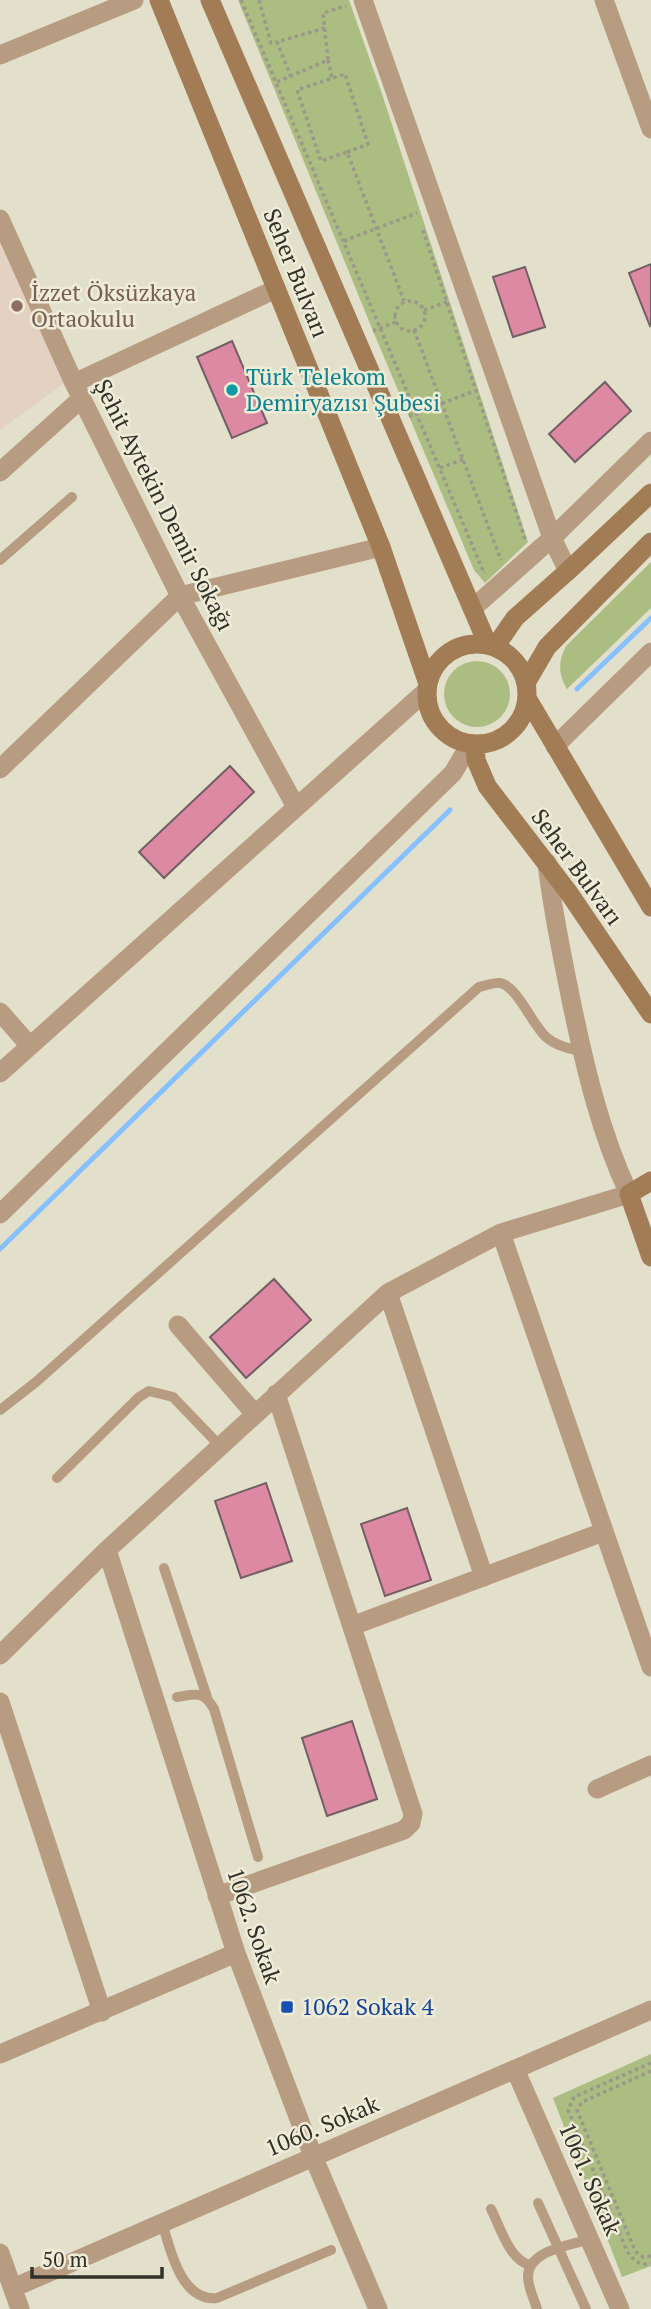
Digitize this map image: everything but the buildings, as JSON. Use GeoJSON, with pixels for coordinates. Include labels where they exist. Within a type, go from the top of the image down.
{"type":"FeatureCollection","features":[{"type":"Feature","properties":{"kind":"main road","name":"Seher Bulvarı"},"geometry":{"type":"LineString","coordinates":[[159,0],[381,547],[427,687]]}},
{"type":"Feature","properties":{"kind":"main road","name":"Seher Bulvarı"},"geometry":{"type":"LineString","coordinates":[[210,0],[491,646]]}},
{"type":"Feature","properties":{"kind":"main road"},"geometry":{"type":"LineString","coordinates":[[491,646],[515,618],[651,493]]}},
{"type":"Feature","properties":{"kind":"main road"},"geometry":{"type":"LineString","coordinates":[[527,691],[521,670],[513,658],[491,646],[473,644],[459,647],[436,664],[427,687],[427,705],[432,719],[453,739],[472,744],[495,742],[507,735],[524,712],[527,691],[547,646],[651,542]]}},
{"type":"Feature","properties":{"kind":"main road","name":"Seher Bulvarı"},"geometry":{"type":"LineString","coordinates":[[527,691],[555,746],[651,907]]}},
{"type":"Feature","properties":{"kind":"main road","name":"Seher Bulvarı"},"geometry":{"type":"LineString","coordinates":[[472,744],[487,786],[569,893],[651,1014]]}},
{"type":"Feature","properties":{"kind":"main road"},"geometry":{"type":"LineString","coordinates":[[651,1181],[629,1194],[651,1257]]}},
{"type":"Feature","properties":{"kind":"street"},"geometry":{"type":"LineString","coordinates":[[0,55],[134,0]]}},
{"type":"Feature","properties":{"kind":"street"},"geometry":{"type":"LineString","coordinates":[[363,0],[552,538],[568,571]]}},
{"type":"Feature","properties":{"kind":"street"},"geometry":{"type":"LineString","coordinates":[[604,0],[651,129]]}},
{"type":"Feature","properties":{"kind":"street","name":"Şehit Aytekin Demir Sokağı"},"geometry":{"type":"LineString","coordinates":[[0,219],[78,391],[180,596],[296,807]]}},
{"type":"Feature","properties":{"kind":"street"},"geometry":{"type":"LineString","coordinates":[[0,472],[78,391],[276,289]]}},
{"type":"Feature","properties":{"kind":"street"},"geometry":{"type":"LineString","coordinates":[[473,608],[552,538],[651,441]]}},
{"type":"Feature","properties":{"kind":"street"},"geometry":{"type":"LineString","coordinates":[[0,769],[180,596],[381,547]]}},
{"type":"Feature","properties":{"kind":"street"},"geometry":{"type":"LineString","coordinates":[[555,746],[651,652]]}},
{"type":"Feature","properties":{"kind":"street"},"geometry":{"type":"LineString","coordinates":[[0,1073],[427,687]]}},
{"type":"Feature","properties":{"kind":"street"},"geometry":{"type":"LineString","coordinates":[[0,1214],[453,773],[472,744]]}},
{"type":"Feature","properties":{"kind":"street"},"geometry":{"type":"LineString","coordinates":[[0,1655],[107,1550],[388,1293],[501,1233],[629,1194],[605,1139],[582,1051],[552,908],[547,863]]}},
{"type":"Feature","properties":{"kind":"street"},"geometry":{"type":"LineString","coordinates":[[0,1012],[30,1046]]}},
{"type":"Feature","properties":{"kind":"street"},"geometry":{"type":"LineString","coordinates":[[501,1233],[603,1532],[644,1622],[651,1667]]}},
{"type":"Feature","properties":{"kind":"street"},"geometry":{"type":"LineString","coordinates":[[388,1293],[484,1577]]}},
{"type":"Feature","properties":{"kind":"street"},"geometry":{"type":"LineString","coordinates":[[178,1325],[255,1414]]}},
{"type":"Feature","properties":{"kind":"street"},"geometry":{"type":"LineString","coordinates":[[217,1896],[404,1830],[411,1823],[414,1814],[276,1394]]}},
{"type":"Feature","properties":{"kind":"street"},"geometry":{"type":"LineString","coordinates":[[352,1626],[603,1532]]}},
{"type":"Feature","properties":{"kind":"street","name":"1062. Sokak"},"geometry":{"type":"LineString","coordinates":[[107,1550],[236,1954],[313,2156],[378,2309]]}},
{"type":"Feature","properties":{"kind":"street"},"geometry":{"type":"LineString","coordinates":[[0,1702],[102,2012]]}},
{"type":"Feature","properties":{"kind":"street"},"geometry":{"type":"LineString","coordinates":[[597,1789],[651,1765]]}},
{"type":"Feature","properties":{"kind":"street"},"geometry":{"type":"LineString","coordinates":[[0,2054],[236,1954]]}},
{"type":"Feature","properties":{"kind":"street","name":"1060. Sokak"},"geometry":{"type":"LineString","coordinates":[[13,2288],[651,2010]]}},
{"type":"Feature","properties":{"kind":"street","name":"1061. Sokak"},"geometry":{"type":"LineString","coordinates":[[515,2069],[620,2309]]}},
{"type":"Feature","properties":{"kind":"street"},"geometry":{"type":"LineString","coordinates":[[0,2253],[20,2309]]}},
{"type":"Feature","properties":{"kind":"lane"},"geometry":{"type":"LineString","coordinates":[[0,560],[72,497]]}},
{"type":"Feature","properties":{"kind":"lane"},"geometry":{"type":"LineString","coordinates":[[0,1410],[57,1363],[479,987],[499,982],[511,987],[547,1038],[565,1048],[582,1051]]}},
{"type":"Feature","properties":{"kind":"lane"},"geometry":{"type":"LineString","coordinates":[[57,1478],[139,1397],[149,1391],[173,1397],[220,1446]]}},
{"type":"Feature","properties":{"kind":"lane"},"geometry":{"type":"LineString","coordinates":[[164,1568],[207,1698],[214,1709],[258,1857]]}},
{"type":"Feature","properties":{"kind":"lane"},"geometry":{"type":"LineString","coordinates":[[177,1697],[197,1694],[207,1698]]}},
{"type":"Feature","properties":{"kind":"lane"},"geometry":{"type":"LineString","coordinates":[[538,2203],[586,2309]]}},
{"type":"Feature","properties":{"kind":"lane"},"geometry":{"type":"LineString","coordinates":[[491,2208],[513,2254],[523,2263],[530,2264]]}},
{"type":"Feature","properties":{"kind":"lane"},"geometry":{"type":"LineString","coordinates":[[162,2222],[170,2249],[188,2286],[208,2299],[217,2298],[331,2250]]}},
{"type":"Feature","properties":{"kind":"lane"},"geometry":{"type":"LineString","coordinates":[[537,2309],[529,2285],[530,2264],[534,2259],[590,2239]]}},
{"type":"Feature","properties":{"kind":"path"},"geometry":{"type":"LineString","coordinates":[[241,0],[484,573],[509,554]]}},
{"type":"Feature","properties":{"kind":"path"},"geometry":{"type":"LineString","coordinates":[[259,0],[271,43],[324,28]]}},
{"type":"Feature","properties":{"kind":"path"},"geometry":{"type":"LineString","coordinates":[[332,78],[323,13],[347,5],[345,0]]}},
{"type":"Feature","properties":{"kind":"path"},"geometry":{"type":"LineString","coordinates":[[278,42],[291,77]]}},
{"type":"Feature","properties":{"kind":"path"},"geometry":{"type":"LineString","coordinates":[[277,82],[328,60]]}},
{"type":"Feature","properties":{"kind":"path"},"geometry":{"type":"LineString","coordinates":[[345,74],[368,144],[347,152],[321,161],[297,90],[345,74]]}},
{"type":"Feature","properties":{"kind":"path"},"geometry":{"type":"LineString","coordinates":[[347,152],[404,302]]}},
{"type":"Feature","properties":{"kind":"path"},"geometry":{"type":"LineString","coordinates":[[344,241],[417,214]]}},
{"type":"Feature","properties":{"kind":"path"},"geometry":{"type":"LineString","coordinates":[[421,226],[526,540],[518,547]]}},
{"type":"Feature","properties":{"kind":"path"},"geometry":{"type":"LineString","coordinates":[[404,302],[416,302],[424,310],[423,323],[414,330],[405,330],[396,322],[395,310],[404,302]]}},
{"type":"Feature","properties":{"kind":"path"},"geometry":{"type":"LineString","coordinates":[[424,310],[447,302]]}},
{"type":"Feature","properties":{"kind":"path"},"geometry":{"type":"LineString","coordinates":[[373,331],[396,322]]}},
{"type":"Feature","properties":{"kind":"path"},"geometry":{"type":"LineString","coordinates":[[414,330],[501,560]]}},
{"type":"Feature","properties":{"kind":"path"},"geometry":{"type":"LineString","coordinates":[[409,416],[477,390]]}},
{"type":"Feature","properties":{"kind":"path"},"geometry":{"type":"LineString","coordinates":[[440,468],[464,459]]}},
{"type":"Feature","properties":{"kind":"path"},"geometry":{"type":"LineString","coordinates":[[651,2063],[574,2096],[568,2110],[627,2251],[639,2263],[651,2263]]}},
{"type":"Feature","properties":{"kind":"path"},"geometry":{"type":"LineString","coordinates":[[651,2071],[582,2102],[577,2110],[634,2248],[643,2257],[651,2256]]}},
{"type":"Feature","properties":{"kind":"shaded area","name":"İzzet Öksüzkaya Ortaokulu"},"geometry":{"type":"Polygon","coordinates":[[[0,232],[67,381],[0,430],[0,232]]]}},
{"type":"Feature","properties":{"kind":"green space"},"geometry":{"type":"Polygon","coordinates":[[[238,0],[349,0],[528,542],[485,583],[474,570],[238,0]]]}},
{"type":"Feature","properties":{"kind":"green space"},"geometry":{"type":"Polygon","coordinates":[[[651,562],[651,608],[567,689],[560,668],[566,646],[651,562]]]}},
{"type":"Feature","properties":{"kind":"green space"},"geometry":{"type":"Polygon","coordinates":[[[477,661],[490,664],[500,671],[507,681],[510,694],[507,707],[500,717],[490,724],[477,727],[464,724],[454,717],[447,707],[444,694],[447,681],[454,671],[464,664],[477,661]]]}},
{"type":"Feature","properties":{"kind":"green space"},"geometry":{"type":"Polygon","coordinates":[[[651,2054],[651,2266],[622,2277],[553,2098],[651,2054]]]}},
{"type":"Feature","properties":{"kind":"waterway"},"geometry":{"type":"LineString","coordinates":[[577,689],[651,618]]}},
{"type":"Feature","properties":{"kind":"waterway"},"geometry":{"type":"LineString","coordinates":[[0,1249],[450,810]]}},
{"type":"Feature","properties":{"kind":"place","name":"İzzet Öksüzkaya Ortaokulu"},"geometry":{"type":"Point","coordinates":[17,306]}},
{"type":"Feature","properties":{"kind":"place","name":"Türk Telekom Demiryazısı Şubesi"},"geometry":{"type":"Point","coordinates":[232,390]}},
{"type":"Feature","properties":{"kind":"place","name":"1062 Sokak 4"},"geometry":{"type":"Point","coordinates":[287,2007]}}]}
